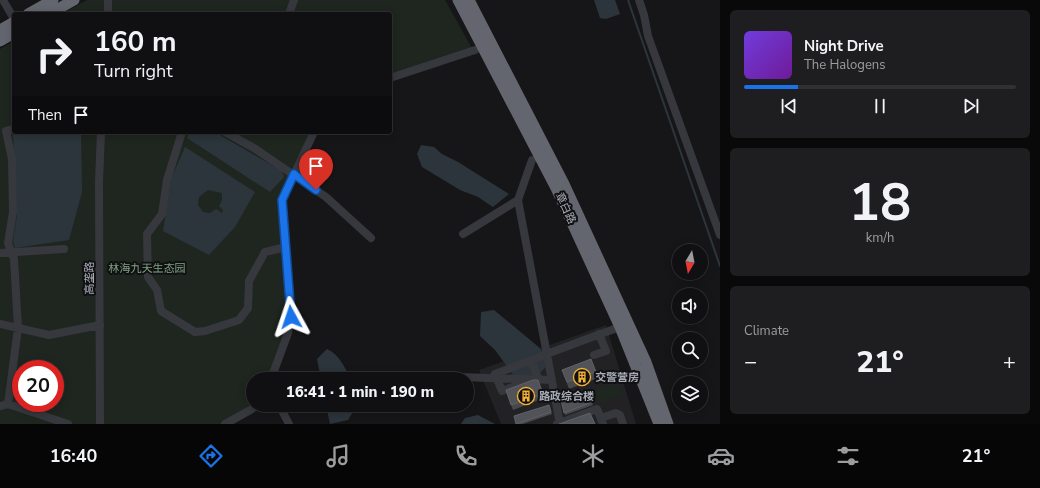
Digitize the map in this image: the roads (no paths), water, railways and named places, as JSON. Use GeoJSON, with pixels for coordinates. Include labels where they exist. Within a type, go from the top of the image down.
{"type":"FeatureCollection","features":[{"type":"Feature","properties":{"kind":"highway"},"geometry":{"type":"LineString","coordinates":[[32,12],[53,0]]}},
{"type":"Feature","properties":{"kind":"highway"},"geometry":{"type":"LineString","coordinates":[[53,12],[74,0]]}},
{"type":"Feature","properties":{"kind":"highway","name":"章白路"},"geometry":{"type":"LineString","coordinates":[[458,0],[556,188],[620,327],[659,424]]}},
{"type":"Feature","properties":{"kind":"highway","name":"章白路"},"geometry":{"type":"LineString","coordinates":[[469,0],[564,184],[646,362],[668,424]]}},
{"type":"Feature","properties":{"kind":"highway"},"geometry":{"type":"LineString","coordinates":[[0,30],[12,21]]}},
{"type":"Feature","properties":{"kind":"highway"},"geometry":{"type":"LineString","coordinates":[[0,41],[12,34]]}},
{"type":"Feature","properties":{"kind":"street"},"geometry":{"type":"LineString","coordinates":[[3,0],[12,16]]}},
{"type":"Feature","properties":{"kind":"street"},"geometry":{"type":"LineString","coordinates":[[108,0],[108,12]]}},
{"type":"Feature","properties":{"kind":"street"},"geometry":{"type":"LineString","coordinates":[[290,12],[294,0]]}},
{"type":"Feature","properties":{"kind":"street"},"geometry":{"type":"LineString","coordinates":[[639,0],[648,36],[720,235]]}},
{"type":"Feature","properties":{"kind":"street"},"geometry":{"type":"LineString","coordinates":[[392,77],[475,50]]}},
{"type":"Feature","properties":{"kind":"street"},"geometry":{"type":"LineString","coordinates":[[12,130],[6,132],[12,159],[13,212],[8,243],[14,259],[18,328],[4,405],[68,424]]}},
{"type":"Feature","properties":{"kind":"street","name":"高垄路"},"geometry":{"type":"LineString","coordinates":[[100,424],[99,182],[101,134]]}},
{"type":"Feature","properties":{"kind":"street"},"geometry":{"type":"LineString","coordinates":[[181,134],[166,180],[162,214],[147,234],[148,277],[157,290],[161,311],[195,332],[205,332],[239,320],[248,308],[249,281],[265,252],[286,247]]}},
{"type":"Feature","properties":{"kind":"street"},"geometry":{"type":"LineString","coordinates":[[229,134],[254,148],[294,174],[326,198],[371,238]]}},
{"type":"Feature","properties":{"kind":"street"},"geometry":{"type":"LineString","coordinates":[[274,372],[288,333],[291,317],[282,200],[313,134]]}},
{"type":"Feature","properties":{"kind":"street"},"geometry":{"type":"LineString","coordinates":[[532,160],[518,200],[560,424]]}},
{"type":"Feature","properties":{"kind":"street"},"geometry":{"type":"LineString","coordinates":[[463,234],[518,200]]}},
{"type":"Feature","properties":{"kind":"street"},"geometry":{"type":"LineString","coordinates":[[0,253],[64,249]]}},
{"type":"Feature","properties":{"kind":"street"},"geometry":{"type":"LineString","coordinates":[[0,324],[49,335],[100,325]]}},
{"type":"Feature","properties":{"kind":"street"},"geometry":{"type":"LineString","coordinates":[[531,360],[538,378],[502,391],[495,374],[531,360],[599,334],[620,327]]}},
{"type":"Feature","properties":{"kind":"street"},"geometry":{"type":"LineString","coordinates":[[594,355],[606,351],[599,334]]}},
{"type":"Feature","properties":{"kind":"street"},"geometry":{"type":"LineString","coordinates":[[474,377],[552,380]]}},
{"type":"Feature","properties":{"kind":"street"},"geometry":{"type":"LineString","coordinates":[[557,424],[597,409],[602,421],[616,413],[620,415],[623,424]]}},
{"type":"Feature","properties":{"kind":"street"},"geometry":{"type":"LineString","coordinates":[[225,424],[247,412]]}},
{"type":"Feature","properties":{"kind":"street"},"geometry":{"type":"LineString","coordinates":[[283,412],[289,424]]}},
{"type":"Feature","properties":{"kind":"waterway"},"geometry":{"type":"LineString","coordinates":[[628,0],[720,266]]}},
{"type":"Feature","properties":{"kind":"place","name":"交警营房"},"geometry":{"type":"Point","coordinates":[582,377]}},
{"type":"Feature","properties":{"kind":"place","name":"路政综合楼"},"geometry":{"type":"Point","coordinates":[526,396]}},
{"type":"Feature","properties":{"kind":"park label","name":"林海九天生态园"},"geometry":{"type":"Point","coordinates":[147,268]}}]}
